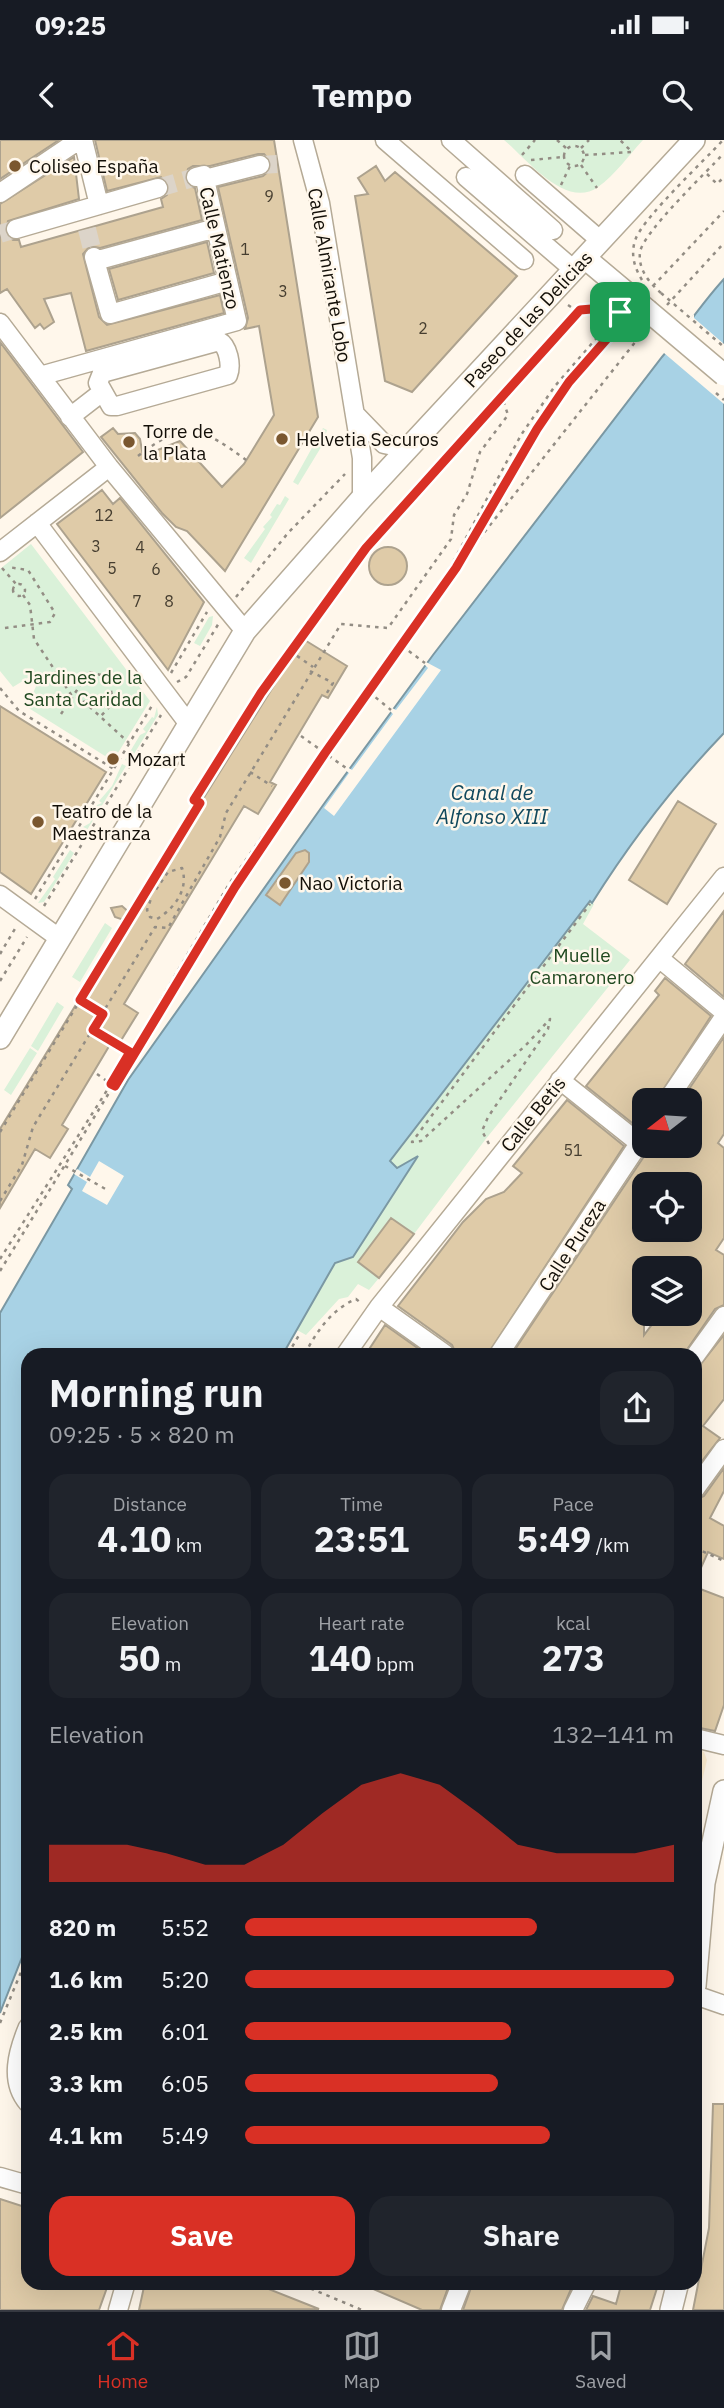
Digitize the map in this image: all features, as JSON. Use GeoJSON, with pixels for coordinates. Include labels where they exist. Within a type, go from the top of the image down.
{"type":"FeatureCollection","features":[{"type":"Feature","properties":{"kind":"main road","name":"Paseo de las Delicias"},"geometry":{"type":"LineString","coordinates":[[0,1038],[245,631],[362,498],[694,140]]}},
{"type":"Feature","properties":{"kind":"main road"},"geometry":{"type":"LineString","coordinates":[[579,264],[724,375]]}},
{"type":"Feature","properties":{"kind":"main road"},"geometry":{"type":"LineString","coordinates":[[702,1871],[724,1791]]}},
{"type":"Feature","properties":{"kind":"main road"},"geometry":{"type":"LineString","coordinates":[[671,2310],[676,2290]]}},
{"type":"Feature","properties":{"kind":"street"},"geometry":{"type":"LineString","coordinates":[[0,193],[81,140],[90,208],[86,229]]}},
{"type":"Feature","properties":{"kind":"street","name":"Calle Almirante Lobo"},"geometry":{"type":"LineString","coordinates":[[303,140],[320,203],[362,458],[362,498]]}},
{"type":"Feature","properties":{"kind":"street"},"geometry":{"type":"LineString","coordinates":[[310,163],[318,140]]}},
{"type":"Feature","properties":{"kind":"street"},"geometry":{"type":"LineString","coordinates":[[385,140],[524,260]]}},
{"type":"Feature","properties":{"kind":"street"},"geometry":{"type":"LineString","coordinates":[[451,140],[553,230]]}},
{"type":"Feature","properties":{"kind":"street","name":"Calle Matienzo"},"geometry":{"type":"LineString","coordinates":[[40,376],[237,321],[202,177],[260,165]]}},
{"type":"Feature","properties":{"kind":"street"},"geometry":{"type":"LineString","coordinates":[[526,168],[601,241]]}},
{"type":"Feature","properties":{"kind":"street"},"geometry":{"type":"LineString","coordinates":[[466,177],[579,264]]}},
{"type":"Feature","properties":{"kind":"street"},"geometry":{"type":"LineString","coordinates":[[16,229],[158,188]]}},
{"type":"Feature","properties":{"kind":"street"},"geometry":{"type":"LineString","coordinates":[[216,228],[94,259],[110,314],[228,281]]}},
{"type":"Feature","properties":{"kind":"street"},"geometry":{"type":"LineString","coordinates":[[0,323],[108,467],[245,631]]}},
{"type":"Feature","properties":{"kind":"street"},"geometry":{"type":"LineString","coordinates":[[219,341],[226,347],[228,375],[117,406],[111,406],[102,393],[98,383],[102,373],[219,341]]}},
{"type":"Feature","properties":{"kind":"street"},"geometry":{"type":"LineString","coordinates":[[71,417],[102,393]]}},
{"type":"Feature","properties":{"kind":"street"},"geometry":{"type":"LineString","coordinates":[[353,411],[363,426],[384,444],[408,449]]}},
{"type":"Feature","properties":{"kind":"street"},"geometry":{"type":"LineString","coordinates":[[0,552],[108,467]]}},
{"type":"Feature","properties":{"kind":"street"},"geometry":{"type":"LineString","coordinates":[[37,523],[188,723]]}},
{"type":"Feature","properties":{"kind":"street","name":"Calle Betis"},"geometry":{"type":"LineString","coordinates":[[349,1348],[371,1306],[560,1080],[724,877]]}},
{"type":"Feature","properties":{"kind":"street"},"geometry":{"type":"LineString","coordinates":[[0,895],[59,938]]}},
{"type":"Feature","properties":{"kind":"street"},"geometry":{"type":"LineString","coordinates":[[659,958],[724,1014],[676,1088]]}},
{"type":"Feature","properties":{"kind":"street"},"geometry":{"type":"LineString","coordinates":[[560,1080],[632,1132]]}},
{"type":"Feature","properties":{"kind":"street","name":"Calle Pureza"},"geometry":{"type":"LineString","coordinates":[[503,1348],[632,1154]]}},
{"type":"Feature","properties":{"kind":"street"},"geometry":{"type":"LineString","coordinates":[[371,1306],[436,1348]]}},
{"type":"Feature","properties":{"kind":"street"},"geometry":{"type":"LineString","coordinates":[[701,1348],[724,1316]]}},
{"type":"Feature","properties":{"kind":"street"},"geometry":{"type":"LineString","coordinates":[[702,1480],[723,1451]]}},
{"type":"Feature","properties":{"kind":"street"},"geometry":{"type":"LineString","coordinates":[[702,1740],[724,1745]]}},
{"type":"Feature","properties":{"kind":"street"},"geometry":{"type":"LineString","coordinates":[[702,1996],[724,2004]]}},
{"type":"Feature","properties":{"kind":"street"},"geometry":{"type":"LineString","coordinates":[[21,2047],[17,2071],[21,2091]]}},
{"type":"Feature","properties":{"kind":"street"},"geometry":{"type":"LineString","coordinates":[[0,2177],[21,2196]]}},
{"type":"Feature","properties":{"kind":"street"},"geometry":{"type":"LineString","coordinates":[[118,2310],[124,2290]]}},
{"type":"Feature","properties":{"kind":"street"},"geometry":{"type":"LineString","coordinates":[[451,2310],[459,2290]]}},
{"type":"Feature","properties":{"kind":"street"},"geometry":{"type":"LineString","coordinates":[[573,2310],[583,2290]]}},
{"type":"Feature","properties":{"kind":"path"},"geometry":{"type":"LineString","coordinates":[[522,155],[535,140]]}},
{"type":"Feature","properties":{"kind":"path"},"geometry":{"type":"LineString","coordinates":[[557,140],[567,149]]}},
{"type":"Feature","properties":{"kind":"path"},"geometry":{"type":"LineString","coordinates":[[574,140],[574,146]]}},
{"type":"Feature","properties":{"kind":"path"},"geometry":{"type":"LineString","coordinates":[[581,148],[589,140]]}},
{"type":"Feature","properties":{"kind":"path"},"geometry":{"type":"LineString","coordinates":[[585,155],[632,152],[620,140]]}},
{"type":"Feature","properties":{"kind":"path"},"geometry":{"type":"LineString","coordinates":[[642,311],[644,284],[635,267],[636,239],[642,228],[723,140]]}},
{"type":"Feature","properties":{"kind":"path"},"geometry":{"type":"LineString","coordinates":[[564,157],[567,149],[574,146],[581,148],[585,155]]}},
{"type":"Feature","properties":{"kind":"path"},"geometry":{"type":"LineString","coordinates":[[724,153],[644,240],[640,265],[653,286],[724,347]]}},
{"type":"Feature","properties":{"kind":"path"},"geometry":{"type":"LineString","coordinates":[[581,165],[585,155]]}},
{"type":"Feature","properties":{"kind":"path"},"geometry":{"type":"LineString","coordinates":[[564,157],[570,166]]}},
{"type":"Feature","properties":{"kind":"path"},"geometry":{"type":"LineString","coordinates":[[526,168],[564,157]]}},
{"type":"Feature","properties":{"kind":"path"},"geometry":{"type":"LineString","coordinates":[[570,166],[581,165]]}},
{"type":"Feature","properties":{"kind":"path"},"geometry":{"type":"LineString","coordinates":[[581,165],[597,188]]}},
{"type":"Feature","properties":{"kind":"path"},"geometry":{"type":"LineString","coordinates":[[560,188],[570,166]]}},
{"type":"Feature","properties":{"kind":"path"},"geometry":{"type":"LineString","coordinates":[[706,174],[717,184],[724,177]]}},
{"type":"Feature","properties":{"kind":"path"},"geometry":{"type":"LineString","coordinates":[[653,286],[724,211]]}},
{"type":"Feature","properties":{"kind":"path"},"geometry":{"type":"LineString","coordinates":[[0,1271],[235,887],[323,752],[369,692],[642,311],[724,243]]}},
{"type":"Feature","properties":{"kind":"path"},"geometry":{"type":"LineString","coordinates":[[570,307],[574,309],[586,304],[611,323]]}},
{"type":"Feature","properties":{"kind":"path"},"geometry":{"type":"LineString","coordinates":[[0,1132],[200,803],[194,800],[290,651],[366,548],[580,310],[615,307],[642,311]]}},
{"type":"Feature","properties":{"kind":"path"},"geometry":{"type":"LineString","coordinates":[[0,1259],[111,1084],[229,884],[451,566],[521,435],[555,386],[611,323],[642,311]]}},
{"type":"Feature","properties":{"kind":"path"},"geometry":{"type":"LineString","coordinates":[[456,568],[537,429],[569,382],[626,317],[642,311]]}},
{"type":"Feature","properties":{"kind":"path"},"geometry":{"type":"LineString","coordinates":[[0,1201],[22,1165],[33,1127],[155,928],[168,928],[220,837],[226,813],[311,669],[341,624],[388,628],[451,539],[454,515],[467,494],[480,452],[509,415],[502,397]]}},
{"type":"Feature","properties":{"kind":"path"},"geometry":{"type":"LineString","coordinates":[[138,456],[163,437],[200,432],[217,439],[246,460]]}},
{"type":"Feature","properties":{"kind":"path"},"geometry":{"type":"LineString","coordinates":[[238,595],[288,533],[347,473]]}},
{"type":"Feature","properties":{"kind":"path"},"geometry":{"type":"LineString","coordinates":[[0,566],[16,584],[24,585],[23,595],[30,605],[34,639],[72,696],[101,716],[130,743]]}},
{"type":"Feature","properties":{"kind":"path"},"geometry":{"type":"LineString","coordinates":[[0,566],[28,570],[52,605],[54,618],[50,622],[5,628]]}},
{"type":"Feature","properties":{"kind":"path"},"geometry":{"type":"LineString","coordinates":[[16,584],[14,594],[23,595]]}},
{"type":"Feature","properties":{"kind":"path"},"geometry":{"type":"LineString","coordinates":[[170,676],[210,606]]}},
{"type":"Feature","properties":{"kind":"path"},"geometry":{"type":"LineString","coordinates":[[186,677],[217,628]]}},
{"type":"Feature","properties":{"kind":"path"},"geometry":{"type":"LineString","coordinates":[[402,645],[425,663]]}},
{"type":"Feature","properties":{"kind":"path"},"geometry":{"type":"LineString","coordinates":[[290,651],[333,683],[325,696]]}},
{"type":"Feature","properties":{"kind":"path"},"geometry":{"type":"LineString","coordinates":[[61,714],[89,672],[108,676],[114,703],[101,716]]}},
{"type":"Feature","properties":{"kind":"path"},"geometry":{"type":"LineString","coordinates":[[0,688],[19,711],[114,769]]}},
{"type":"Feature","properties":{"kind":"path"},"geometry":{"type":"LineString","coordinates":[[369,692],[391,710]]}},
{"type":"Feature","properties":{"kind":"path"},"geometry":{"type":"LineString","coordinates":[[33,901],[155,701]]}},
{"type":"Feature","properties":{"kind":"path"},"geometry":{"type":"LineString","coordinates":[[48,904],[161,717]]}},
{"type":"Feature","properties":{"kind":"path"},"geometry":{"type":"LineString","coordinates":[[301,736],[346,768]]}},
{"type":"Feature","properties":{"kind":"path"},"geometry":{"type":"LineString","coordinates":[[250,772],[272,786]]}},
{"type":"Feature","properties":{"kind":"path"},"geometry":{"type":"LineString","coordinates":[[149,888],[155,891],[168,872],[182,868],[185,877],[183,891],[174,905],[157,919],[150,917],[147,910],[152,896]]}},
{"type":"Feature","properties":{"kind":"path"},"geometry":{"type":"LineString","coordinates":[[490,1145],[482,1131],[488,1117],[548,1029],[551,1019],[421,1141],[412,1142],[590,904]]}},
{"type":"Feature","properties":{"kind":"path"},"geometry":{"type":"LineString","coordinates":[[0,954],[19,923]]}},
{"type":"Feature","properties":{"kind":"path"},"geometry":{"type":"LineString","coordinates":[[0,981],[28,936]]}},
{"type":"Feature","properties":{"kind":"path"},"geometry":{"type":"LineString","coordinates":[[80,1000],[103,1014]]}},
{"type":"Feature","properties":{"kind":"path"},"geometry":{"type":"LineString","coordinates":[[93,1030],[134,1055]]}},
{"type":"Feature","properties":{"kind":"path"},"geometry":{"type":"LineString","coordinates":[[97,1074],[115,1086]]}},
{"type":"Feature","properties":{"kind":"path"},"geometry":{"type":"LineString","coordinates":[[65,1166],[109,1191]]}},
{"type":"Feature","properties":{"kind":"path"},"geometry":{"type":"LineString","coordinates":[[308,1348],[315,1336],[343,1304],[356,1299],[371,1306]]}},
{"type":"Feature","properties":{"kind":"path"},"geometry":{"type":"LineString","coordinates":[[291,1348],[299,1335]]}},
{"type":"Feature","properties":{"kind":"path"},"geometry":{"type":"LineString","coordinates":[[702,1551],[724,1561]]}},
{"type":"Feature","properties":{"kind":"path"},"geometry":{"type":"LineString","coordinates":[[0,2023],[21,1972]]}},
{"type":"Feature","properties":{"kind":"path"},"geometry":{"type":"LineString","coordinates":[[314,2290],[362,2310]]}},
{"type":"Feature","properties":{"kind":"shaded area"},"geometry":{"type":"Polygon","coordinates":[[[702,1751],[707,1760],[702,1781],[702,1751]]]}},
{"type":"Feature","properties":{"kind":"green space"},"geometry":{"type":"Polygon","coordinates":[[[504,140],[643,140],[598,187],[586,192],[573,192],[548,179],[504,140]]]}},
{"type":"Feature","properties":{"kind":"green space"},"geometry":{"type":"Polygon","coordinates":[[[323,428],[327,430],[323,444],[298,485],[293,482],[323,428]]]}},
{"type":"Feature","properties":{"kind":"green space"},"geometry":{"type":"Polygon","coordinates":[[[285,496],[289,499],[251,563],[244,558],[265,529],[263,527],[272,517],[270,515],[277,504],[280,505],[285,496]]]}},
{"type":"Feature","properties":{"kind":"green space","name":"Jardines de la Santa Caridad"},"geometry":{"type":"Polygon","coordinates":[[[31,544],[150,701],[113,761],[27,707],[37,684],[31,676],[13,687],[0,671],[0,569],[31,544]]]}},
{"type":"Feature","properties":{"kind":"green space"},"geometry":{"type":"Polygon","coordinates":[[[213,616],[212,625],[200,646],[194,643],[209,617],[213,616]]]}},
{"type":"Feature","properties":{"kind":"green space"},"geometry":{"type":"Polygon","coordinates":[[[157,707],[158,715],[129,762],[125,760],[140,735],[146,732],[143,729],[152,717],[154,718],[157,707]]]}},
{"type":"Feature","properties":{"kind":"green space"},"geometry":{"type":"Polygon","coordinates":[[[122,764],[126,766],[87,830],[83,827],[90,823],[97,805],[102,803],[99,801],[112,786],[122,764]]]}},
{"type":"Feature","properties":{"kind":"green space"},"geometry":{"type":"Polygon","coordinates":[[[70,850],[74,853],[44,902],[38,903],[55,879],[53,877],[70,850]]]}},
{"type":"Feature","properties":{"kind":"green space","name":"Muelle Camaronero"},"geometry":{"type":"Polygon","coordinates":[[[590,901],[594,904],[583,924],[630,960],[485,1140],[414,1234],[390,1218],[359,1262],[379,1278],[369,1290],[358,1284],[348,1297],[339,1299],[306,1335],[297,1330],[335,1263],[417,1157],[397,1168],[389,1161],[590,901]]]}},
{"type":"Feature","properties":{"kind":"green space"},"geometry":{"type":"Polygon","coordinates":[[[105,923],[112,928],[80,982],[72,977],[105,923]]]}},
{"type":"Feature","properties":{"kind":"green space"},"geometry":{"type":"Polygon","coordinates":[[[57,1002],[64,1007],[38,1051],[31,1046],[57,1002]]]}},
{"type":"Feature","properties":{"kind":"green space"},"geometry":{"type":"Polygon","coordinates":[[[30,1048],[37,1053],[11,1095],[4,1090],[30,1048]]]}},
{"type":"Feature","properties":{"kind":"water","name":"Canal de Alfonso XIII"},"geometry":{"type":"Polygon","coordinates":[[[724,279],[724,733],[654,814],[592,903],[590,901],[390,1161],[397,1168],[418,1156],[353,1257],[335,1263],[286,1348],[21,1348],[21,1960],[0,2013],[0,1313],[72,1189],[68,1185],[128,1080],[433,655],[724,279]]]}},
{"type":"Feature","properties":{"kind":"pier"},"geometry":{"type":"Polygon","coordinates":[[[694,314],[694,318],[724,344],[724,404],[664,353],[660,354],[694,314]]]}},
{"type":"Feature","properties":{"kind":"pier"},"geometry":{"type":"Polygon","coordinates":[[[426,662],[441,670],[334,816],[324,808],[349,773],[345,770],[347,767],[352,770],[393,714],[390,711],[392,708],[396,710],[428,668],[424,664],[426,662]]]}},
{"type":"Feature","properties":{"kind":"pier"},"geometry":{"type":"Polygon","coordinates":[[[99,1161],[124,1176],[107,1205],[82,1191],[87,1182],[74,1174],[77,1169],[90,1177],[99,1161]]]}},
{"type":"Feature","properties":{"kind":"building","name":"Coliseo España"},"geometry":{"type":"Polygon","coordinates":[[[0,140],[59,140],[0,179],[0,140]]]}},
{"type":"Feature","properties":{"kind":"building"},"geometry":{"type":"Polygon","coordinates":[[[95,140],[274,140],[318,417],[225,571],[187,531],[176,527],[162,513],[101,437],[113,428],[118,434],[135,433],[140,439],[143,456],[180,441],[222,487],[244,464],[274,415],[259,326],[245,329],[248,318],[218,187],[263,176],[271,169],[271,162],[264,154],[258,154],[210,166],[193,166],[188,169],[185,179],[188,185],[195,188],[202,220],[100,248],[90,246],[83,254],[99,317],[107,325],[220,295],[224,313],[86,351],[71,293],[44,299],[54,322],[44,329],[40,324],[35,328],[7,289],[0,293],[0,204],[74,157],[79,199],[8,221],[5,233],[13,240],[19,240],[21,247],[163,207],[161,199],[167,195],[169,186],[161,177],[107,191],[95,140]]]}},
{"type":"Feature","properties":{"kind":"building"},"geometry":{"type":"Polygon","coordinates":[[[376,166],[385,181],[395,172],[517,276],[412,392],[385,381],[355,196],[368,194],[358,178],[376,166]]]}},
{"type":"Feature","properties":{"kind":"building"},"geometry":{"type":"Polygon","coordinates":[[[207,242],[214,273],[118,300],[109,269],[207,242]]]}},
{"type":"Feature","properties":{"kind":"building"},"geometry":{"type":"Polygon","coordinates":[[[0,342],[83,452],[0,518],[0,342]]]}},
{"type":"Feature","properties":{"kind":"building"},"geometry":{"type":"Polygon","coordinates":[[[102,490],[113,504],[120,498],[204,602],[168,670],[57,524],[102,490]]]}},
{"type":"Feature","properties":{"kind":"building"},"geometry":{"type":"Polygon","coordinates":[[[388,547],[401,553],[407,566],[401,579],[388,585],[375,579],[369,566],[375,553],[388,547]]]}},
{"type":"Feature","properties":{"kind":"building"},"geometry":{"type":"Polygon","coordinates":[[[303,639],[347,666],[328,698],[322,695],[270,782],[276,785],[258,814],[244,806],[124,1004],[138,1013],[120,1042],[114,1038],[62,1125],[68,1129],[50,1158],[35,1149],[0,1208],[0,1129],[127,921],[115,917],[111,908],[122,906],[131,914],[303,639]]]}},
{"type":"Feature","properties":{"kind":"building","name":"Teatro de la Maestranza"},"geometry":{"type":"Polygon","coordinates":[[[0,706],[106,772],[31,894],[0,872],[0,706]]]}},
{"type":"Feature","properties":{"kind":"building"},"geometry":{"type":"Polygon","coordinates":[[[678,801],[716,824],[667,904],[629,880],[678,801]]]}},
{"type":"Feature","properties":{"kind":"building","name":"Nao Victoria"},"geometry":{"type":"Polygon","coordinates":[[[305,850],[309,853],[309,862],[280,905],[266,895],[296,853],[305,850]]]}},
{"type":"Feature","properties":{"kind":"building"},"geometry":{"type":"Polygon","coordinates":[[[724,911],[724,997],[685,964],[724,911]]]}},
{"type":"Feature","properties":{"kind":"building"},"geometry":{"type":"Polygon","coordinates":[[[665,978],[711,1016],[664,1088],[632,1088],[632,1123],[586,1086],[659,995],[655,991],[665,978]]]}},
{"type":"Feature","properties":{"kind":"building"},"geometry":{"type":"Polygon","coordinates":[[[724,1037],[724,1134],[718,1143],[724,1148],[724,1238],[716,1250],[724,1255],[724,1305],[715,1309],[688,1348],[516,1348],[632,1174],[632,1242],[702,1242],[702,1172],[634,1172],[643,1158],[702,1158],[702,1088],[690,1088],[724,1037]]]}},
{"type":"Feature","properties":{"kind":"building"},"geometry":{"type":"Polygon","coordinates":[[[567,1100],[624,1146],[492,1348],[453,1348],[398,1306],[463,1222],[486,1199],[504,1192],[522,1173],[513,1166],[567,1100]]]}},
{"type":"Feature","properties":{"kind":"building"},"geometry":{"type":"Polygon","coordinates":[[[391,1218],[414,1234],[379,1278],[358,1262],[391,1218]]]}},
{"type":"Feature","properties":{"kind":"building"},"geometry":{"type":"Polygon","coordinates":[[[385,1325],[418,1348],[370,1348],[385,1325]]]}},
{"type":"Feature","properties":{"kind":"building"},"geometry":{"type":"Polygon","coordinates":[[[724,1335],[724,1399],[703,1426],[720,1438],[702,1461],[702,1362],[724,1335]]]}},
{"type":"Feature","properties":{"kind":"building"},"geometry":{"type":"Polygon","coordinates":[[[724,1468],[724,1491],[710,1518],[724,1526],[724,1559],[708,1552],[702,1565],[702,1497],[724,1468]]]}},
{"type":"Feature","properties":{"kind":"building"},"geometry":{"type":"Polygon","coordinates":[[[702,1590],[724,1598],[724,1705],[715,1731],[702,1728],[702,1590]]]}},
{"type":"Feature","properties":{"kind":"building"},"geometry":{"type":"Polygon","coordinates":[[[713,2104],[724,2104],[724,2310],[693,2310],[697,2290],[702,2290],[702,2264],[709,2228],[713,2104]]]}},
{"type":"Feature","properties":{"kind":"building"},"geometry":{"type":"Polygon","coordinates":[[[0,2199],[21,2206],[21,2290],[106,2290],[99,2310],[0,2310],[0,2199]]]}},
{"type":"Feature","properties":{"kind":"building"},"geometry":{"type":"Polygon","coordinates":[[[143,2290],[271,2290],[319,2309],[139,2310],[143,2290]]]}},
{"type":"Feature","properties":{"kind":"building"},"geometry":{"type":"Polygon","coordinates":[[[376,2290],[447,2290],[440,2310],[422,2310],[376,2290]]]}},
{"type":"Feature","properties":{"kind":"building"},"geometry":{"type":"Polygon","coordinates":[[[470,2290],[571,2290],[562,2310],[463,2310],[470,2290]]]}},
{"type":"Feature","properties":{"kind":"building"},"geometry":{"type":"Polygon","coordinates":[[[620,2290],[656,2290],[650,2310],[586,2310],[593,2296],[616,2304],[620,2290]]]}},
{"type":"Feature","properties":{"kind":"tunnel"},"geometry":{"type":"LineString","coordinates":[[260,165],[277,164]]}},
{"type":"Feature","properties":{"kind":"tunnel"},"geometry":{"type":"LineString","coordinates":[[158,188],[196,177]]}},
{"type":"Feature","properties":{"kind":"tunnel"},"geometry":{"type":"LineString","coordinates":[[0,234],[16,229]]}},
{"type":"Feature","properties":{"kind":"tunnel"},"geometry":{"type":"LineString","coordinates":[[87,229],[94,257]]}},
{"type":"Feature","properties":{"kind":"place","name":"Coliseo España"},"geometry":{"type":"Point","coordinates":[15,166]}},
{"type":"Feature","properties":{"kind":"place","name":"Helvetia Securos"},"geometry":{"type":"Point","coordinates":[282,439]}},
{"type":"Feature","properties":{"kind":"place","name":"Torre de la Plata"},"geometry":{"type":"Point","coordinates":[129,442]}},
{"type":"Feature","properties":{"kind":"place","name":"Mozart"},"geometry":{"type":"Point","coordinates":[113,759]}},
{"type":"Feature","properties":{"kind":"place","name":"Teatro de la Maestranza"},"geometry":{"type":"Point","coordinates":[38,822]}},
{"type":"Feature","properties":{"kind":"place","name":"Nao Victoria"},"geometry":{"type":"Point","coordinates":[285,883]}},
{"type":"Feature","properties":{"kind":"route"},"geometry":{"type":"LineString","coordinates":[[615,307],[620,312],[626,317],[569,382],[537,429],[456,568],[325,753],[235,887],[115,1086],[111,1084],[130,1052],[93,1030],[103,1014],[80,1000],[200,803],[194,800],[261,693],[366,548],[580,310],[615,307]]}}]}
